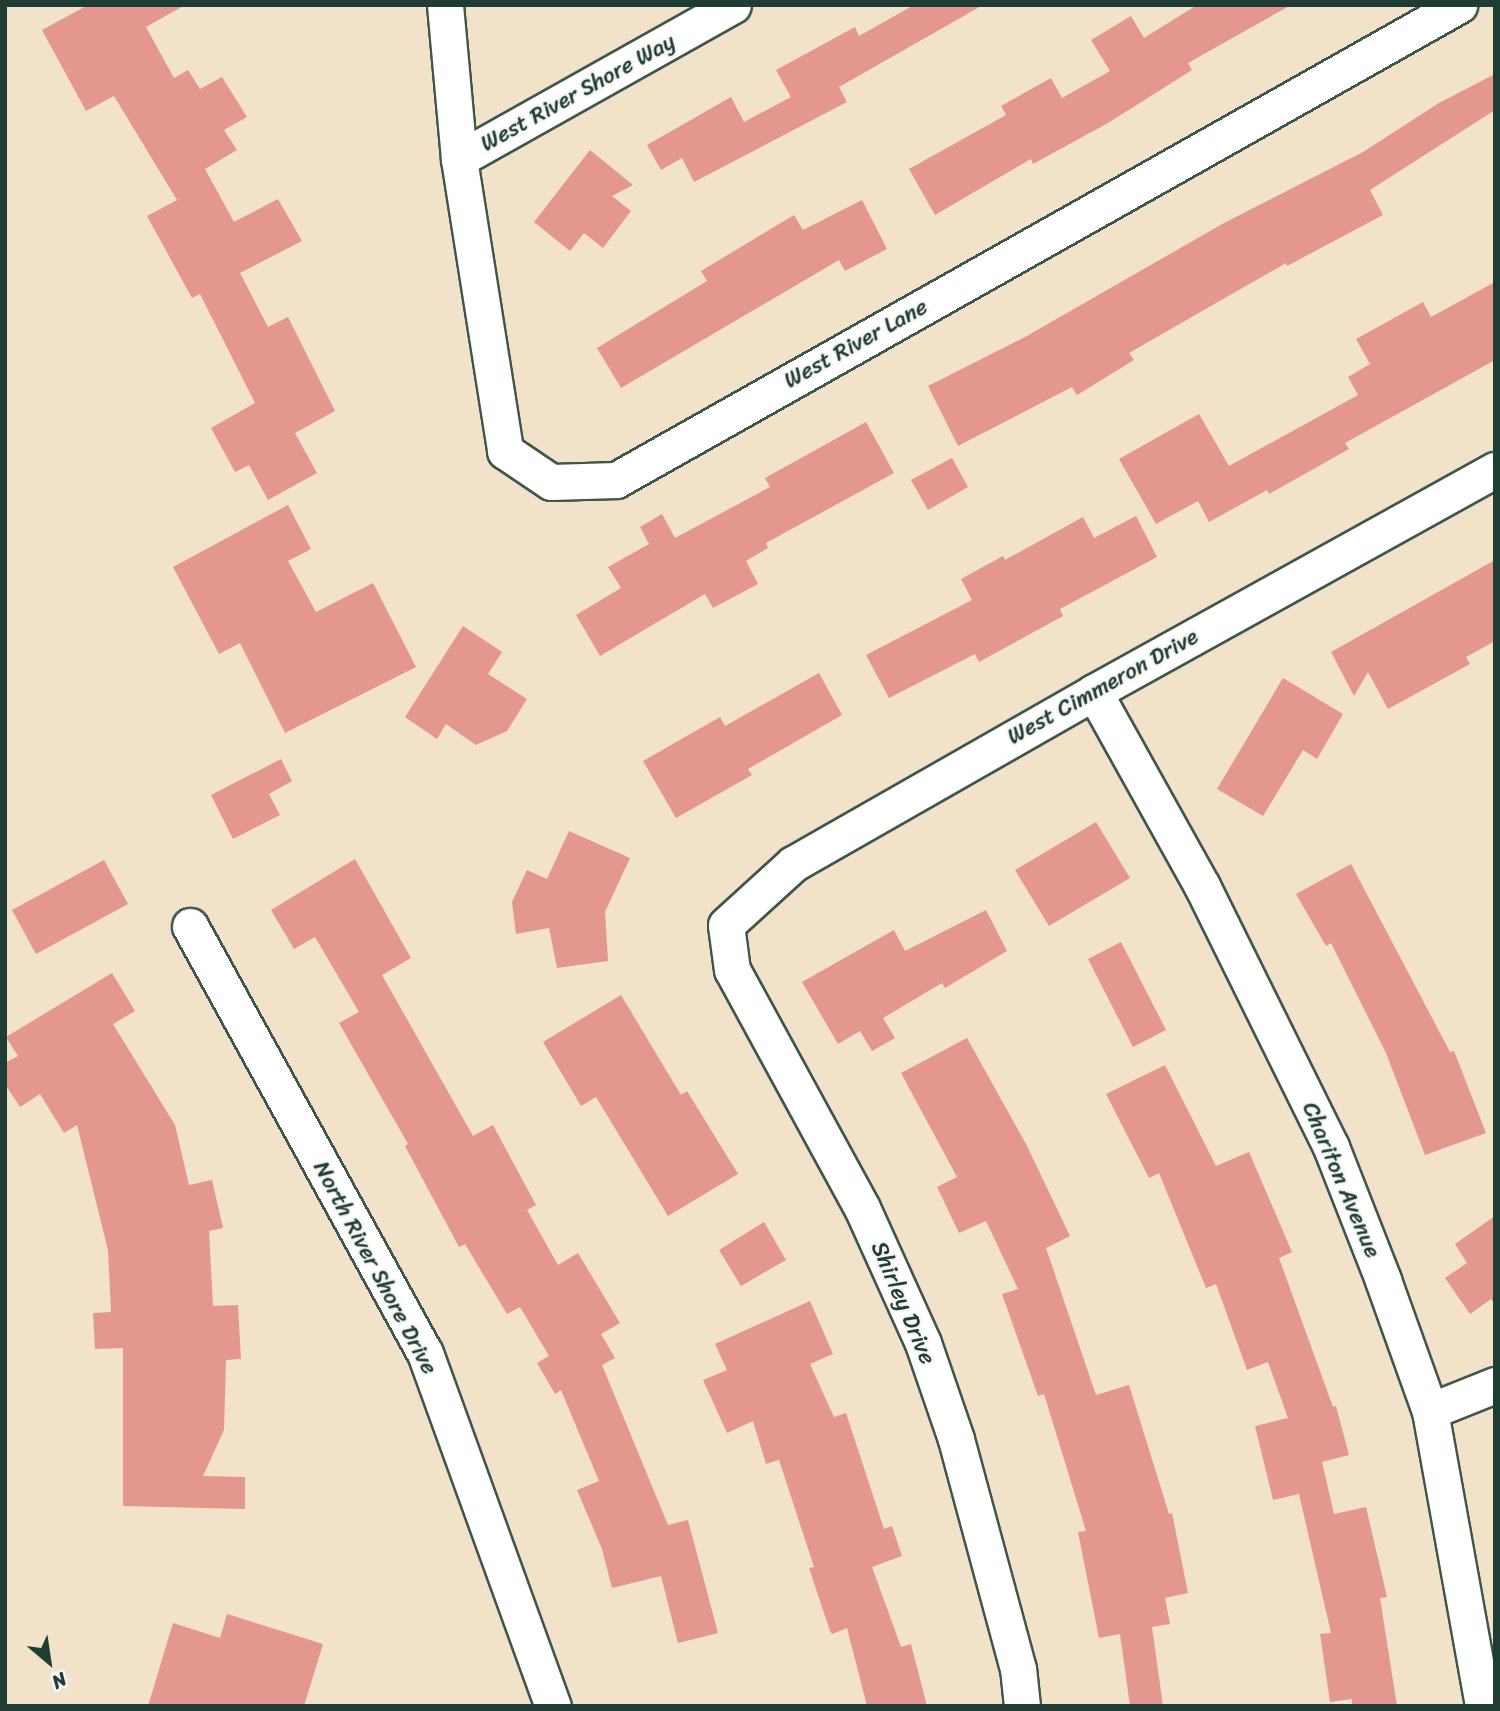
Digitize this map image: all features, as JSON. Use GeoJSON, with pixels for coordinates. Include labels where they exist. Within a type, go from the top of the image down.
{"type":"FeatureCollection","features":[{"type":"Feature","properties":{"kind":"street","name":"West River Lane"},"geometry":{"type":"LineString","coordinates":[[445,5],[459,159],[505,451],[551,482],[616,480],[1459,5]]}},
{"type":"Feature","properties":{"kind":"street","name":"West River Shore Way"},"geometry":{"type":"LineString","coordinates":[[459,159],[733,5]]}},
{"type":"Feature","properties":{"kind":"street","name":"West Cimmeron Drive"},"geometry":{"type":"LineString","coordinates":[[726,925],[793,864],[1094,692],[1495,470]]}},
{"type":"Feature","properties":{"kind":"street","name":"Chariton Avenue"},"geometry":{"type":"LineString","coordinates":[[1094,692],[1202,886],[1331,1147],[1430,1411],[1483,1706]]}},
{"type":"Feature","properties":{"kind":"street","name":"Shirley Drive"},"geometry":{"type":"LineString","coordinates":[[726,925],[732,970],[862,1208],[923,1343],[956,1439],[1018,1669],[1022,1706]]}},
{"type":"Feature","properties":{"kind":"street","name":"North River Shore Drive"},"geometry":{"type":"LineString","coordinates":[[190,926],[425,1353],[553,1706]]}},
{"type":"Feature","properties":{"kind":"street"},"geometry":{"type":"LineString","coordinates":[[1430,1411],[1495,1385]]}},
{"type":"Feature","properties":{"kind":"building"},"geometry":{"type":"Polygon","coordinates":[[[88,5],[185,5],[146,27],[174,78],[188,70],[200,89],[222,77],[247,117],[224,130],[237,150],[205,169],[234,222],[278,199],[302,241],[240,273],[268,327],[288,317],[335,411],[295,433],[317,473],[268,500],[249,465],[235,472],[211,428],[255,403],[200,294],[192,298],[147,216],[177,200],[114,96],[86,111],[42,30],[88,5]]]}},
{"type":"Feature","properties":{"kind":"building"},"geometry":{"type":"Polygon","coordinates":[[[914,5],[983,5],[839,87],[847,102],[694,182],[682,158],[661,170],[647,145],[731,97],[744,122],[791,97],[776,70],[855,27],[859,36],[914,5]]]}},
{"type":"Feature","properties":{"kind":"building"},"geometry":{"type":"Polygon","coordinates":[[[1197,5],[1291,5],[1188,63],[1192,70],[1108,123],[1033,164],[1031,159],[935,215],[909,169],[1006,115],[1001,106],[1051,78],[1062,98],[1110,71],[1091,40],[1131,16],[1144,38],[1197,5]]]}},
{"type":"Feature","properties":{"kind":"building"},"geometry":{"type":"Polygon","coordinates":[[[1495,74],[1495,110],[1370,190],[1383,215],[1287,266],[1286,263],[1129,353],[1134,360],[1077,395],[1072,387],[958,446],[928,386],[1025,337],[1224,223],[1363,152],[1439,103],[1495,74]]]}},
{"type":"Feature","properties":{"kind":"building"},"geometry":{"type":"Polygon","coordinates":[[[590,150],[633,185],[612,196],[631,211],[603,248],[584,233],[570,251],[534,222],[590,150]]]}},
{"type":"Feature","properties":{"kind":"building"},"geometry":{"type":"Polygon","coordinates":[[[862,200],[887,249],[845,271],[839,260],[621,388],[597,348],[707,281],[701,271],[794,215],[803,230],[862,200]]]}},
{"type":"Feature","properties":{"kind":"building"},"geometry":{"type":"Polygon","coordinates":[[[1495,282],[1495,360],[1345,443],[1349,449],[1269,494],[1267,490],[1209,522],[1198,501],[1156,524],[1119,459],[1199,414],[1229,466],[1358,395],[1348,377],[1370,364],[1356,339],[1423,302],[1431,317],[1495,282]]]}},
{"type":"Feature","properties":{"kind":"building"},"geometry":{"type":"Polygon","coordinates":[[[866,422],[894,473],[766,543],[768,548],[746,561],[758,584],[713,608],[705,594],[600,656],[576,615],[621,588],[608,567],[649,544],[640,527],[662,514],[675,538],[770,487],[765,478],[866,422]]]}},
{"type":"Feature","properties":{"kind":"building"},"geometry":{"type":"Polygon","coordinates":[[[952,458],[968,487],[928,510],[911,480],[952,458]]]}},
{"type":"Feature","properties":{"kind":"building"},"geometry":{"type":"Polygon","coordinates":[[[288,505],[311,549],[288,561],[316,612],[373,583],[416,667],[285,733],[240,643],[219,654],[173,567],[288,505]]]}},
{"type":"Feature","properties":{"kind":"building"},"geometry":{"type":"Polygon","coordinates":[[[1136,516],[1157,557],[1060,609],[1063,616],[979,662],[975,654],[889,698],[866,655],[972,600],[961,579],[1003,556],[1005,560],[1083,517],[1094,538],[1136,516]]]}},
{"type":"Feature","properties":{"kind":"building"},"geometry":{"type":"Polygon","coordinates":[[[1495,560],[1495,641],[1466,657],[1470,664],[1388,709],[1368,672],[1354,696],[1331,652],[1495,560]]]}},
{"type":"Feature","properties":{"kind":"building"},"geometry":{"type":"Polygon","coordinates":[[[463,626],[502,652],[488,674],[527,699],[507,731],[476,745],[446,724],[437,739],[405,717],[463,626]]]}},
{"type":"Feature","properties":{"kind":"building"},"geometry":{"type":"Polygon","coordinates":[[[819,673],[842,715],[748,769],[752,775],[676,818],[643,761],[720,717],[725,726],[819,673]]]}},
{"type":"Feature","properties":{"kind":"building"},"geometry":{"type":"Polygon","coordinates":[[[1283,678],[1343,714],[1317,759],[1303,750],[1263,816],[1217,789],[1283,678]]]}},
{"type":"Feature","properties":{"kind":"building"},"geometry":{"type":"Polygon","coordinates":[[[281,759],[292,781],[269,794],[280,815],[233,839],[211,795],[281,759]]]}},
{"type":"Feature","properties":{"kind":"building"},"geometry":{"type":"Polygon","coordinates":[[[1096,822],[1130,878],[1049,926],[1015,870],[1096,822]]]}},
{"type":"Feature","properties":{"kind":"building"},"geometry":{"type":"Polygon","coordinates":[[[569,831],[630,858],[605,912],[608,961],[557,968],[549,928],[516,934],[512,902],[527,870],[547,879],[569,831]]]}},
{"type":"Feature","properties":{"kind":"building"},"geometry":{"type":"Polygon","coordinates":[[[355,859],[411,958],[382,975],[473,1136],[493,1125],[536,1205],[527,1210],[558,1265],[578,1253],[620,1323],[601,1334],[615,1358],[602,1365],[668,1525],[688,1520],[718,1633],[678,1643],[661,1576],[612,1588],[602,1549],[577,1490],[599,1481],[561,1390],[555,1394],[537,1363],[549,1356],[520,1307],[507,1314],[465,1244],[459,1247],[405,1146],[408,1144],[339,1023],[359,1012],[315,937],[294,949],[271,910],[355,859]]]}},
{"type":"Feature","properties":{"kind":"building"},"geometry":{"type":"Polygon","coordinates":[[[104,860],[128,904],[36,954],[12,910],[104,860]]]}},
{"type":"Feature","properties":{"kind":"building"},"geometry":{"type":"Polygon","coordinates":[[[1351,864],[1450,1052],[1454,1051],[1486,1133],[1425,1155],[1386,1053],[1331,943],[1326,946],[1296,894],[1351,864]]]}},
{"type":"Feature","properties":{"kind":"building"},"geometry":{"type":"Polygon","coordinates":[[[986,910],[1007,951],[945,988],[942,983],[883,1018],[895,1038],[872,1051],[860,1031],[838,1044],[802,982],[894,930],[905,951],[986,910]]]}},
{"type":"Feature","properties":{"kind":"building"},"geometry":{"type":"Polygon","coordinates":[[[1121,942],[1166,1030],[1133,1047],[1088,959],[1121,942]]]}},
{"type":"Feature","properties":{"kind":"building"},"geometry":{"type":"Polygon","coordinates":[[[112,973],[135,1011],[113,1024],[175,1125],[189,1185],[212,1180],[223,1228],[209,1231],[213,1306],[238,1305],[241,1359],[226,1360],[224,1430],[203,1476],[245,1477],[245,1509],[123,1506],[123,1348],[95,1349],[93,1313],[111,1312],[108,1250],[77,1125],[64,1133],[40,1094],[20,1107],[5,1084],[5,1063],[18,1056],[6,1037],[112,973]]]}},
{"type":"Feature","properties":{"kind":"building"},"geometry":{"type":"Polygon","coordinates":[[[621,995],[681,1095],[687,1091],[738,1174],[668,1216],[596,1097],[581,1106],[543,1042],[621,995]]]}},
{"type":"Feature","properties":{"kind":"building"},"geometry":{"type":"Polygon","coordinates":[[[967,1038],[1026,1144],[1070,1236],[1046,1248],[1096,1395],[1129,1385],[1169,1514],[1172,1513],[1188,1593],[1165,1598],[1170,1624],[1152,1627],[1163,1706],[1130,1706],[1120,1634],[1099,1638],[1078,1532],[1086,1531],[1044,1394],[1038,1396],[1002,1294],[1018,1289],[986,1221],[959,1233],[937,1187],[957,1177],[901,1073],[967,1038]]]}},
{"type":"Feature","properties":{"kind":"building"},"geometry":{"type":"Polygon","coordinates":[[[1165,1065],[1216,1166],[1249,1152],[1292,1252],[1279,1258],[1333,1407],[1336,1406],[1349,1455],[1322,1462],[1334,1514],[1366,1507],[1387,1597],[1380,1598],[1397,1706],[1352,1706],[1352,1699],[1330,1702],[1320,1634],[1331,1633],[1299,1494],[1273,1500],[1255,1426],[1288,1418],[1268,1362],[1247,1370],[1216,1284],[1206,1288],[1159,1173],[1149,1178],[1106,1094],[1165,1065]]]}},
{"type":"Feature","properties":{"kind":"building"},"geometry":{"type":"Polygon","coordinates":[[[1495,1216],[1495,1304],[1491,1299],[1470,1314],[1445,1278],[1467,1263],[1455,1244],[1495,1216]]]}},
{"type":"Feature","properties":{"kind":"building"},"geometry":{"type":"Polygon","coordinates":[[[764,1222],[786,1260],[741,1286],[719,1250],[764,1222]]]}},
{"type":"Feature","properties":{"kind":"building"},"geometry":{"type":"Polygon","coordinates":[[[810,1301],[833,1354],[810,1364],[834,1417],[846,1413],[884,1529],[892,1526],[902,1556],[872,1567],[901,1647],[911,1644],[927,1706],[867,1706],[847,1628],[832,1634],[830,1631],[809,1568],[814,1567],[779,1460],[766,1464],[753,1421],[727,1433],[703,1380],[727,1370],[715,1344],[810,1301]]]}},
{"type":"Feature","properties":{"kind":"building"},"geometry":{"type":"Polygon","coordinates":[[[227,1614],[323,1644],[304,1706],[148,1706],[173,1623],[220,1638],[227,1614]]]}}]}
